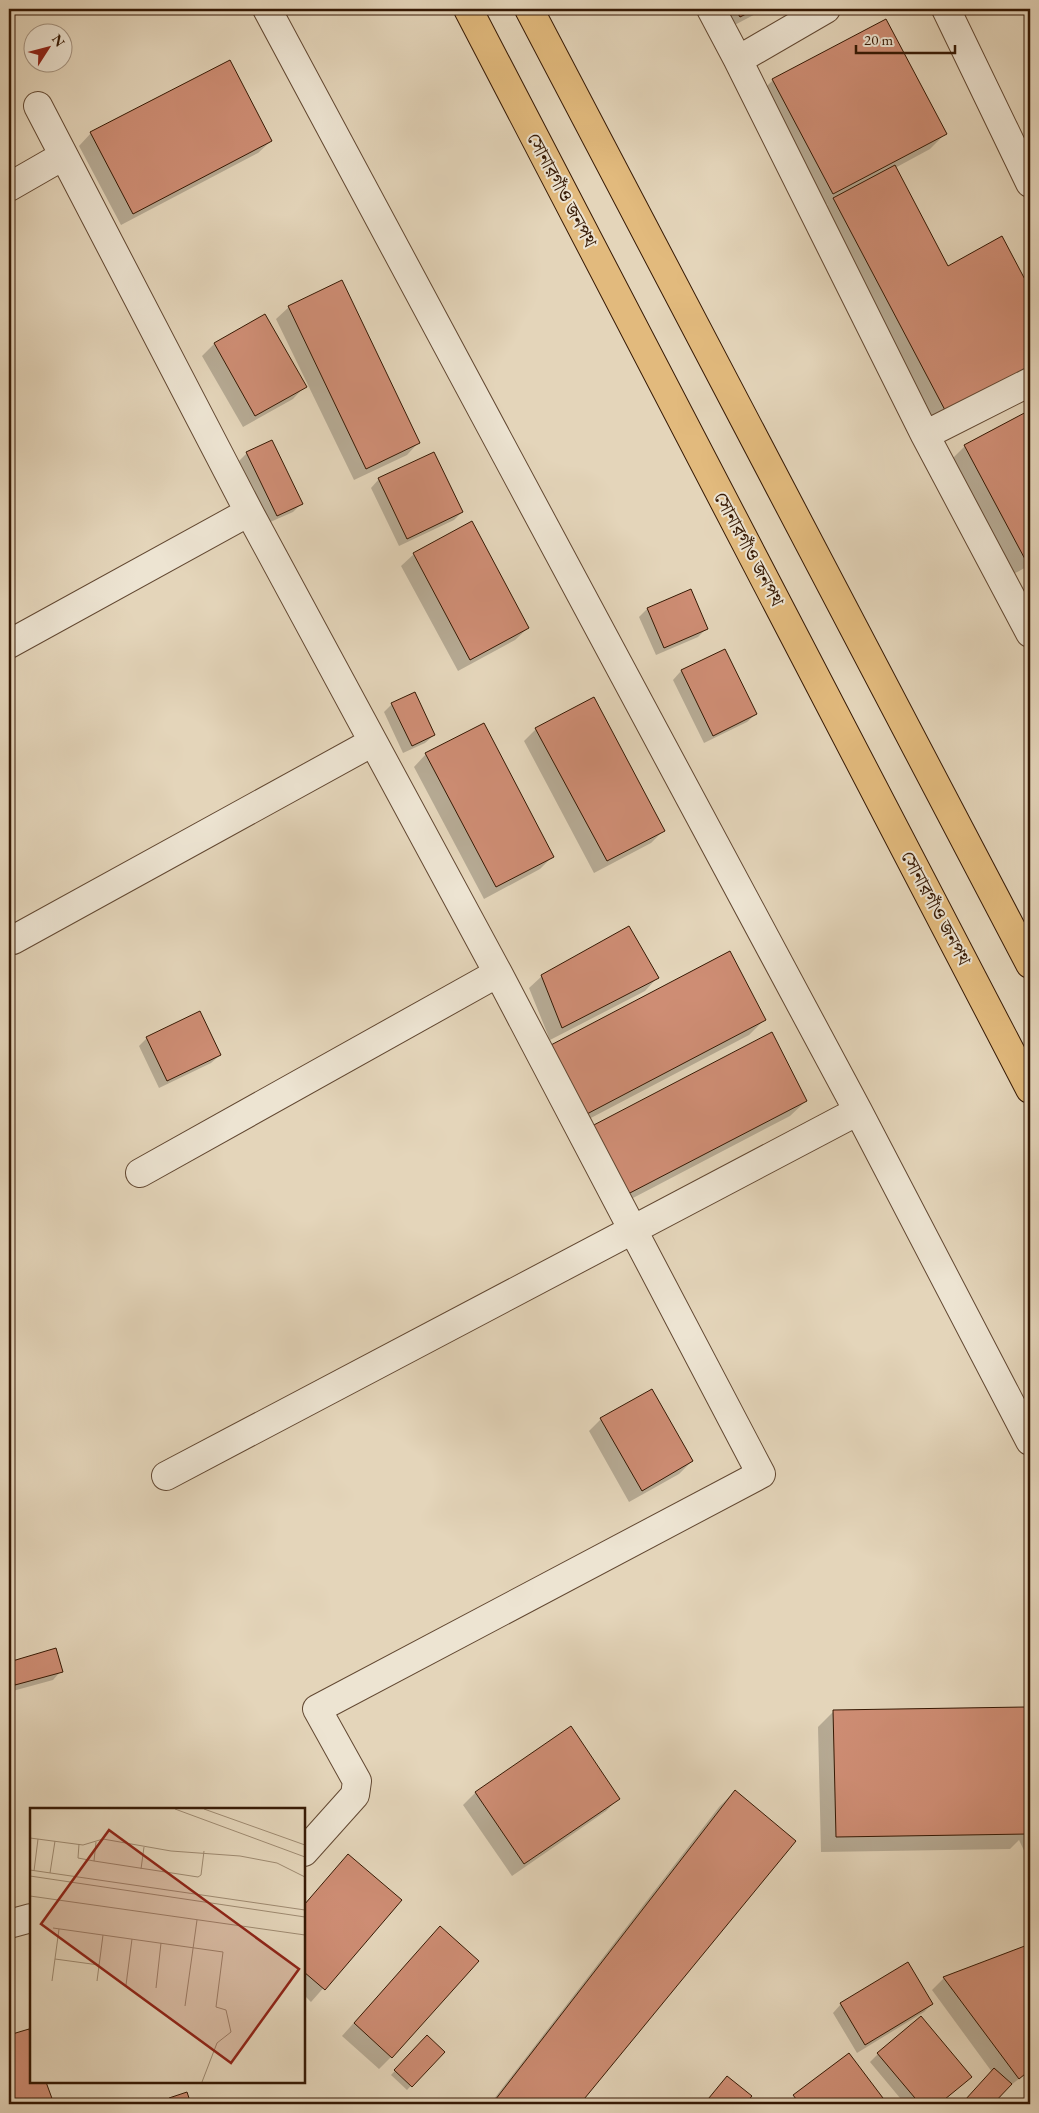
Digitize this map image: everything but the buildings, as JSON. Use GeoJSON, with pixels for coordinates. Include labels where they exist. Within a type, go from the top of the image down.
{"type":"FeatureCollection","features":[{"type":"Feature","properties":{"kind":"main road","name":"সোনারগাঁও জনপথ"},"geometry":{"type":"LineString","coordinates":[[468,9],[1030,1089]]}},
{"type":"Feature","properties":{"kind":"main road"},"geometry":{"type":"LineString","coordinates":[[529,9],[1030,964]]}},
{"type":"Feature","properties":{"kind":"street"},"geometry":{"type":"LineString","coordinates":[[267,9],[858,1111],[1030,1441]]}},
{"type":"Feature","properties":{"kind":"street"},"geometry":{"type":"LineString","coordinates":[[711,9],[925,435],[1030,633]]}},
{"type":"Feature","properties":{"kind":"street"},"geometry":{"type":"LineString","coordinates":[[738,60],[826,9]]}},
{"type":"Feature","properties":{"kind":"street"},"geometry":{"type":"LineString","coordinates":[[946,9],[1030,183]]}},
{"type":"Feature","properties":{"kind":"street"},"geometry":{"type":"LineString","coordinates":[[38,106],[249,512],[498,973],[761,1474],[317,1708],[357,1781],[355,1795],[305,1851]]}},
{"type":"Feature","properties":{"kind":"street"},"geometry":{"type":"LineString","coordinates":[[9,187],[63,156]]}},
{"type":"Feature","properties":{"kind":"street"},"geometry":{"type":"LineString","coordinates":[[925,435],[1030,382]]}},
{"type":"Feature","properties":{"kind":"street"},"geometry":{"type":"LineString","coordinates":[[9,643],[249,512]]}},
{"type":"Feature","properties":{"kind":"street"},"geometry":{"type":"LineString","coordinates":[[12,940],[372,742]]}},
{"type":"Feature","properties":{"kind":"street"},"geometry":{"type":"LineString","coordinates":[[140,1173],[498,973]]}},
{"type":"Feature","properties":{"kind":"street"},"geometry":{"type":"LineString","coordinates":[[166,1476],[858,1111]]}},
{"type":"Feature","properties":{"kind":"street"},"geometry":{"type":"LineString","coordinates":[[9,1924],[30,1918]]}}]}
